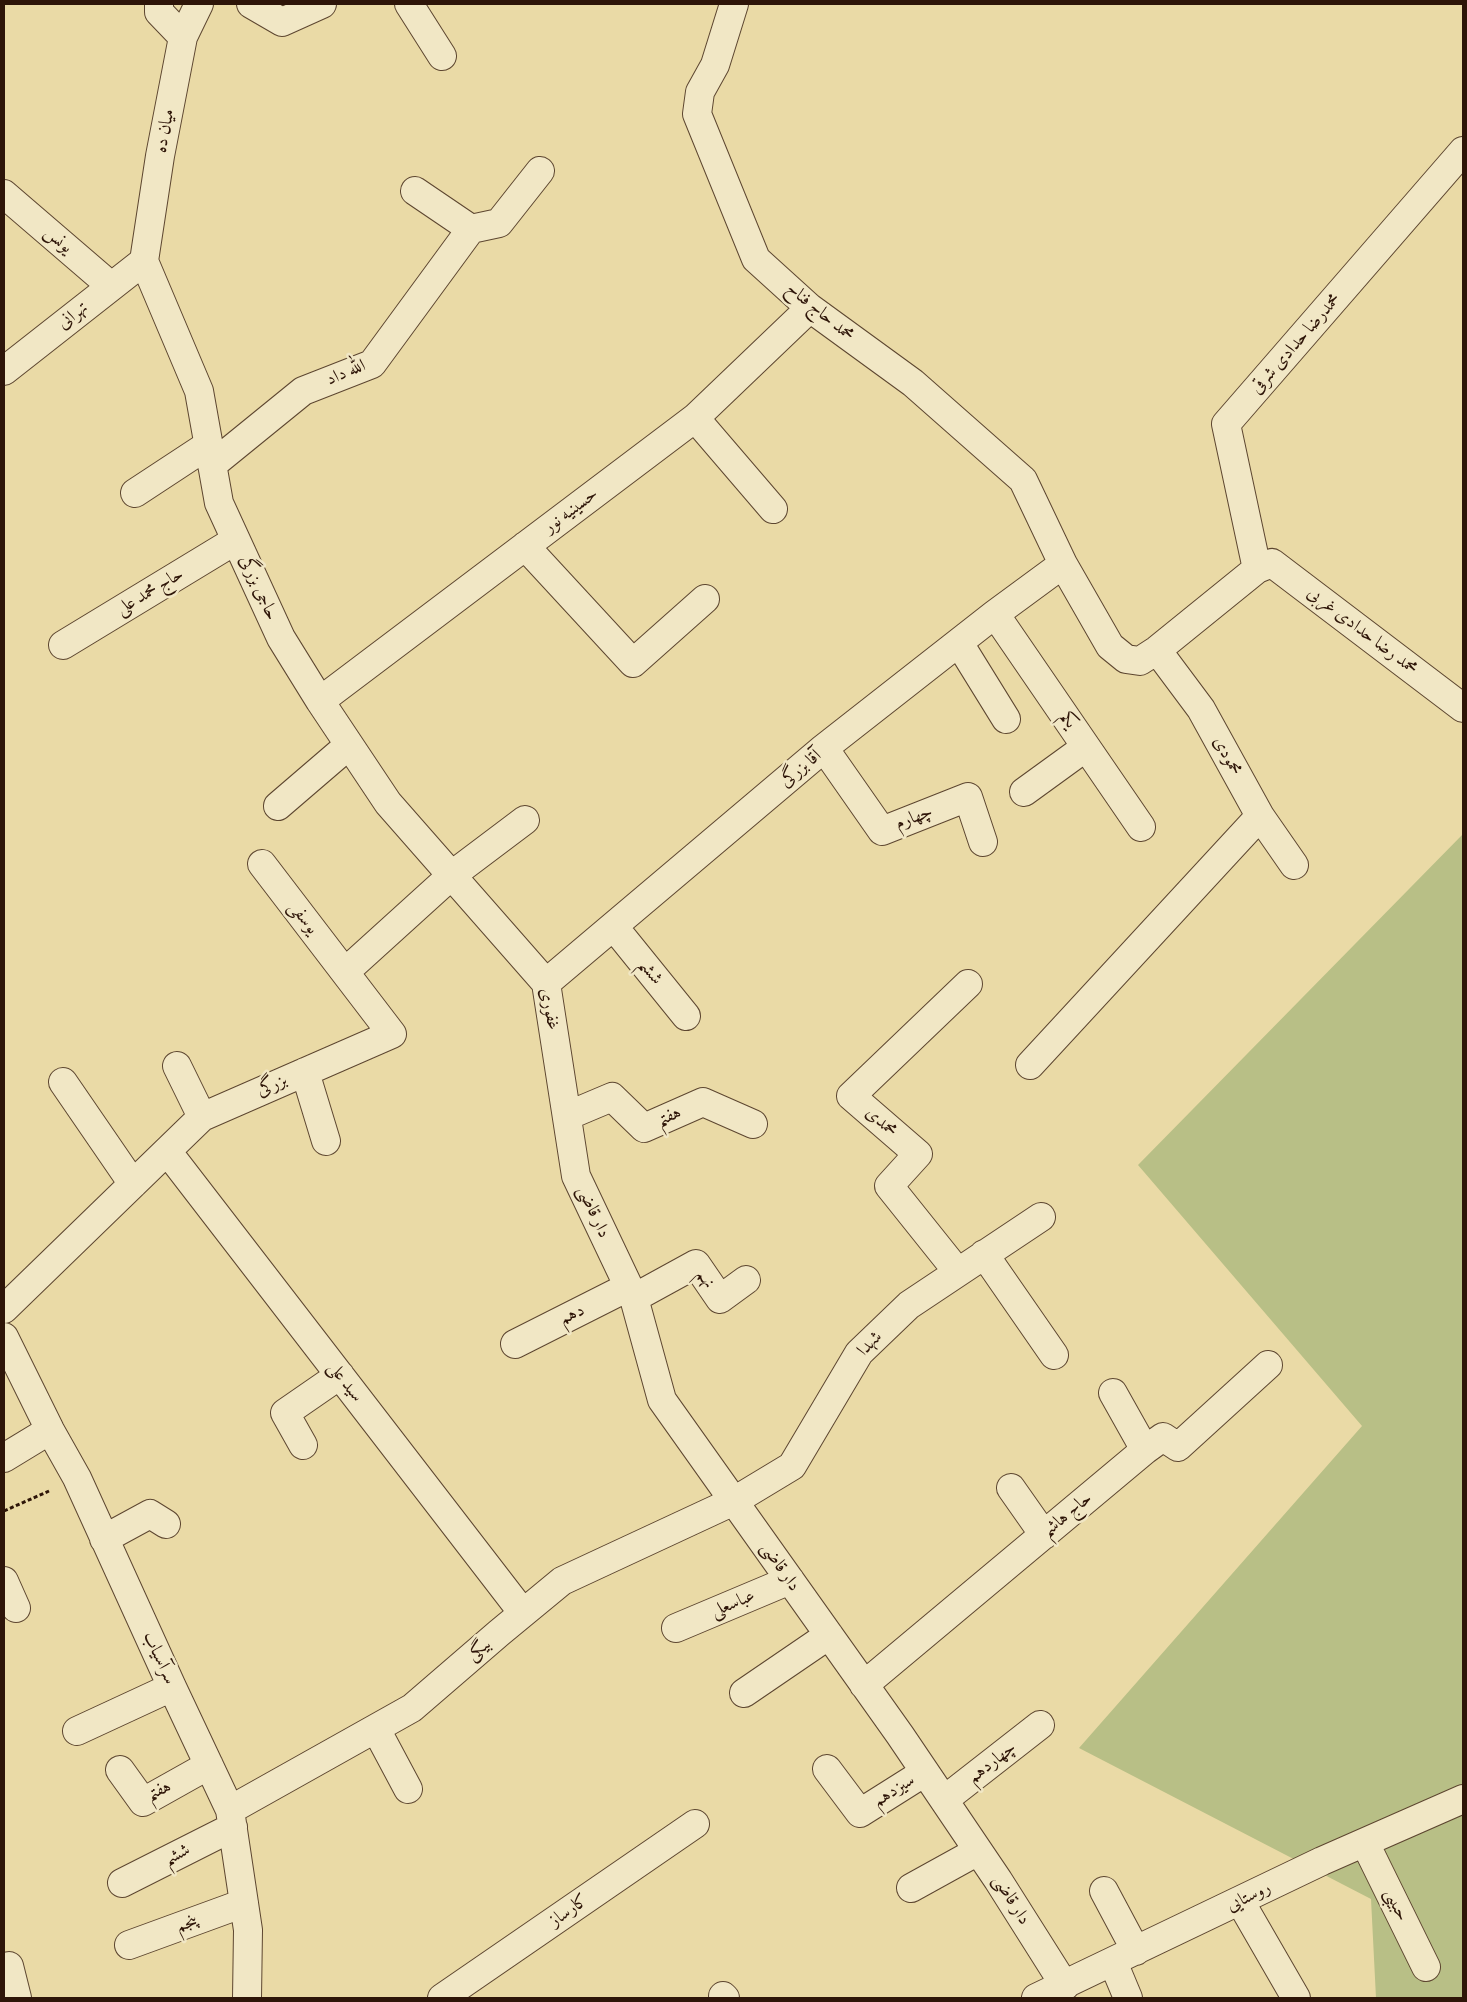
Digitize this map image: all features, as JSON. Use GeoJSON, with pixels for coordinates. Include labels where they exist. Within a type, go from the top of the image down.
{"type":"FeatureCollection","features":[{"type":"Feature","properties":{"kind":"street"},"geometry":{"type":"LineString","coordinates":[[160,4],[158,12],[183,37]]}},
{"type":"Feature","properties":{"kind":"street","name":"میان ده"},"geometry":{"type":"LineString","coordinates":[[144,261],[160,156],[183,37],[198,4]]}},
{"type":"Feature","properties":{"kind":"street"},"geometry":{"type":"LineString","coordinates":[[252,4],[282,22],[322,4]]}},
{"type":"Feature","properties":{"kind":"street"},"geometry":{"type":"LineString","coordinates":[[410,4],[442,56]]}},
{"type":"Feature","properties":{"kind":"street","name":"محمد حاج فناح"},"geometry":{"type":"LineString","coordinates":[[734,4],[716,65],[700,92],[697,114],[756,258],[810,308],[913,383],[1024,480],[1063,564],[1110,646],[1126,658],[1140,661],[1157,650]]}},
{"type":"Feature","properties":{"kind":"street","name":"محمدرضا حدادی شرقی"},"geometry":{"type":"LineString","coordinates":[[1264,566],[1226,424],[1463,151]]}},
{"type":"Feature","properties":{"kind":"street"},"geometry":{"type":"LineString","coordinates":[[415,192],[471,229],[499,223],[540,171]]}},
{"type":"Feature","properties":{"kind":"street","name":"یونس"},"geometry":{"type":"LineString","coordinates":[[4,194],[111,286]]}},
{"type":"Feature","properties":{"kind":"street","name":"الله داد"},"geometry":{"type":"LineString","coordinates":[[135,493],[210,455],[303,391],[372,364],[471,229]]}},
{"type":"Feature","properties":{"kind":"street","name":"تهرانی"},"geometry":{"type":"LineString","coordinates":[[4,371],[144,261]]}},
{"type":"Feature","properties":{"kind":"street","name":"حاجی بزرگی"},"geometry":{"type":"LineString","coordinates":[[144,261],[199,391],[219,503],[281,638],[320,701],[388,803],[452,875]]}},
{"type":"Feature","properties":{"kind":"street","name":"حسینیه نور"},"geometry":{"type":"LineString","coordinates":[[320,701],[694,418],[810,308]]}},
{"type":"Feature","properties":{"kind":"street"},"geometry":{"type":"LineString","coordinates":[[694,418],[773,509]]}},
{"type":"Feature","properties":{"kind":"street","name":"حاج محمد علی"},"geometry":{"type":"LineString","coordinates":[[64,645],[236,540]]}},
{"type":"Feature","properties":{"kind":"street"},"geometry":{"type":"LineString","coordinates":[[525,546],[633,663],[705,599]]}},
{"type":"Feature","properties":{"kind":"street","name":"آقا بزرگی"},"geometry":{"type":"LineString","coordinates":[[546,983],[824,748],[995,614],[1063,564]]}},
{"type":"Feature","properties":{"kind":"street"},"geometry":{"type":"LineString","coordinates":[[1157,650],[1264,566]]}},
{"type":"Feature","properties":{"kind":"street","name":"محمد رضا حدادی غربی"},"geometry":{"type":"LineString","coordinates":[[1264,566],[1459,698]]}},
{"type":"Feature","properties":{"kind":"street","name":"یکم"},"geometry":{"type":"LineString","coordinates":[[995,614],[1141,827]]}},
{"type":"Feature","properties":{"kind":"street"},"geometry":{"type":"LineString","coordinates":[[959,643],[1006,719]]}},
{"type":"Feature","properties":{"kind":"street","name":"محمودی"},"geometry":{"type":"LineString","coordinates":[[1157,650],[1201,709],[1260,816],[1294,865]]}},
{"type":"Feature","properties":{"kind":"street"},"geometry":{"type":"LineString","coordinates":[[278,806],[349,745]]}},
{"type":"Feature","properties":{"kind":"street"},"geometry":{"type":"LineString","coordinates":[[1024,792],[1086,747]]}},
{"type":"Feature","properties":{"kind":"street","name":"چهارم"},"geometry":{"type":"LineString","coordinates":[[824,748],[882,831],[968,797],[983,842]]}},
{"type":"Feature","properties":{"kind":"street"},"geometry":{"type":"LineString","coordinates":[[1030,1066],[1260,816]]}},
{"type":"Feature","properties":{"kind":"street"},"geometry":{"type":"LineString","coordinates":[[345,972],[452,875],[525,820]]}},
{"type":"Feature","properties":{"kind":"street","name":"یوسفی"},"geometry":{"type":"LineString","coordinates":[[262,864],[345,972]]}},
{"type":"Feature","properties":{"kind":"street","name":"غفوری"},"geometry":{"type":"LineString","coordinates":[[452,875],[546,983],[567,1116]]}},
{"type":"Feature","properties":{"kind":"street","name":"ششم"},"geometry":{"type":"LineString","coordinates":[[614,927],[686,1016]]}},
{"type":"Feature","properties":{"kind":"street","name":"بزرگی"},"geometry":{"type":"LineString","coordinates":[[4,1309],[202,1117],[392,1034],[345,972]]}},
{"type":"Feature","properties":{"kind":"street","name":"محمدی"},"geometry":{"type":"LineString","coordinates":[[957,1271],[889,1186],[918,1154],[851,1096],[968,984]]}},
{"type":"Feature","properties":{"kind":"street"},"geometry":{"type":"LineString","coordinates":[[178,1066],[202,1117]]}},
{"type":"Feature","properties":{"kind":"street"},"geometry":{"type":"LineString","coordinates":[[305,1072],[326,1141]]}},
{"type":"Feature","properties":{"kind":"street"},"geometry":{"type":"LineString","coordinates":[[62,1082],[133,1184]]}},
{"type":"Feature","properties":{"kind":"street","name":"هفتم"},"geometry":{"type":"LineString","coordinates":[[567,1116],[612,1097],[644,1128],[702,1102],[753,1124]]}},
{"type":"Feature","properties":{"kind":"street","name":"دار قاضی"},"geometry":{"type":"LineString","coordinates":[[567,1116],[576,1176],[631,1293],[662,1400],[925,1772],[1065,1986]]}},
{"type":"Feature","properties":{"kind":"street","name":"سید علی"},"geometry":{"type":"LineString","coordinates":[[167,1151],[523,1613]]}},
{"type":"Feature","properties":{"kind":"street","name":"شهدا"},"geometry":{"type":"LineString","coordinates":[[734,1501],[792,1466],[859,1353],[909,1305],[957,1271],[1041,1218]]}},
{"type":"Feature","properties":{"kind":"street"},"geometry":{"type":"LineString","coordinates":[[984,1254],[1054,1355]]}},
{"type":"Feature","properties":{"kind":"street","name":"نهم"},"geometry":{"type":"LineString","coordinates":[[631,1293],[696,1264],[720,1299],[746,1280]]}},
{"type":"Feature","properties":{"kind":"street","name":"دهم"},"geometry":{"type":"LineString","coordinates":[[515,1344],[631,1293]]}},
{"type":"Feature","properties":{"kind":"street","name":"سرآسیاب"},"geometry":{"type":"LineString","coordinates":[[4,1337],[50,1430],[77,1478],[209,1765],[231,1818],[248,1930],[247,1998]]}},
{"type":"Feature","properties":{"kind":"street","name":"حاج هاشم"},"geometry":{"type":"LineString","coordinates":[[864,1685],[1145,1450],[1163,1437],[1178,1447],[1268,1364]]}},
{"type":"Feature","properties":{"kind":"street"},"geometry":{"type":"LineString","coordinates":[[303,1445],[285,1413],[340,1375]]}},
{"type":"Feature","properties":{"kind":"street"},"geometry":{"type":"LineString","coordinates":[[1113,1393],[1145,1450]]}},
{"type":"Feature","properties":{"kind":"street"},"geometry":{"type":"LineString","coordinates":[[4,1458],[50,1430]]}},
{"type":"Feature","properties":{"kind":"street"},"geometry":{"type":"LineString","coordinates":[[1011,1488],[1044,1535]]}},
{"type":"Feature","properties":{"kind":"street","name":"بیگی"},"geometry":{"type":"LineString","coordinates":[[231,1818],[412,1708],[562,1581],[734,1501]]}},
{"type":"Feature","properties":{"kind":"street"},"geometry":{"type":"LineString","coordinates":[[104,1539],[150,1514],[166,1524]]}},
{"type":"Feature","properties":{"kind":"street","name":"عباسعلی"},"geometry":{"type":"LineString","coordinates":[[676,1628],[790,1580]]}},
{"type":"Feature","properties":{"kind":"street"},"geometry":{"type":"LineString","coordinates":[[4,1581],[16,1608]]}},
{"type":"Feature","properties":{"kind":"street"},"geometry":{"type":"LineString","coordinates":[[744,1693],[829,1635]]}},
{"type":"Feature","properties":{"kind":"street"},"geometry":{"type":"LineString","coordinates":[[77,1732],[172,1687]]}},
{"type":"Feature","properties":{"kind":"street","name":"چهاردهم"},"geometry":{"type":"LineString","coordinates":[[944,1800],[1040,1725]]}},
{"type":"Feature","properties":{"kind":"street"},"geometry":{"type":"LineString","coordinates":[[376,1729],[408,1789]]}},
{"type":"Feature","properties":{"kind":"street","name":"هفتم"},"geometry":{"type":"LineString","coordinates":[[120,1770],[143,1802],[209,1765]]}},
{"type":"Feature","properties":{"kind":"street","name":"سیزدهم"},"geometry":{"type":"LineString","coordinates":[[827,1769],[860,1813],[925,1772]]}},
{"type":"Feature","properties":{"kind":"street","name":"روستایی"},"geometry":{"type":"LineString","coordinates":[[1036,1998],[1065,1986],[1240,1901],[1463,1799]]}},
{"type":"Feature","properties":{"kind":"street","name":"ششم"},"geometry":{"type":"LineString","coordinates":[[122,1883],[231,1818]]}},
{"type":"Feature","properties":{"kind":"street","name":"کارساز"},"geometry":{"type":"LineString","coordinates":[[442,1998],[695,1824]]}},
{"type":"Feature","properties":{"kind":"street","name":"حبیبی"},"geometry":{"type":"LineString","coordinates":[[1365,1843],[1426,1967]]}},
{"type":"Feature","properties":{"kind":"street"},"geometry":{"type":"LineString","coordinates":[[911,1888],[978,1851]]}},
{"type":"Feature","properties":{"kind":"street"},"geometry":{"type":"LineString","coordinates":[[1104,1891],[1124,1957],[1128,1998]]}},
{"type":"Feature","properties":{"kind":"street"},"geometry":{"type":"LineString","coordinates":[[1240,1901],[1296,1998]]}},
{"type":"Feature","properties":{"kind":"street","name":"پنجم"},"geometry":{"type":"LineString","coordinates":[[129,1945],[244,1903]]}},
{"type":"Feature","properties":{"kind":"street"},"geometry":{"type":"LineString","coordinates":[[9,1966],[16,1998]]}},
{"type":"Feature","properties":{"kind":"path"},"geometry":{"type":"LineString","coordinates":[[4,1511],[77,1478]]}},
{"type":"Feature","properties":{"kind":"green space"},"geometry":{"type":"Polygon","coordinates":[[[1463,834],[1463,1998],[1376,1998],[1371,1899],[1079,1748],[1362,1426],[1138,1165],[1463,834]]]}}]}
